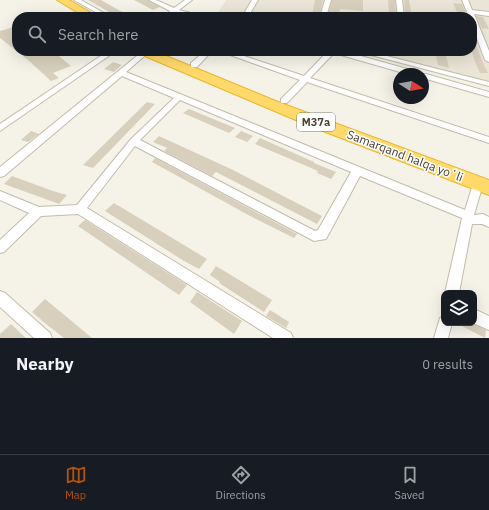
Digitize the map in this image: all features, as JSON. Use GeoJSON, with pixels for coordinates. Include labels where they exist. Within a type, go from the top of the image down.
{"type":"FeatureCollection","features":[{"type":"Feature","properties":{"kind":"highway"},"geometry":{"type":"LineString","coordinates":[[51,0],[71,12]]}},
{"type":"Feature","properties":{"kind":"highway"},"geometry":{"type":"LineString","coordinates":[[73,1],[87,12]]}},
{"type":"Feature","properties":{"kind":"highway","name":"Samarqand halqa yoʻli"},"geometry":{"type":"LineString","coordinates":[[158,56],[185,64],[284,101],[485,184]]}},
{"type":"Feature","properties":{"kind":"highway","name":"Samarqand halqa yoʻli"},"geometry":{"type":"LineString","coordinates":[[171,56],[185,64],[298,115],[485,184]]}},
{"type":"Feature","properties":{"kind":"street"},"geometry":{"type":"LineString","coordinates":[[152,0],[180,12]]}},
{"type":"Feature","properties":{"kind":"street"},"geometry":{"type":"LineString","coordinates":[[175,11],[189,0]]}},
{"type":"Feature","properties":{"kind":"street"},"geometry":{"type":"LineString","coordinates":[[248,12],[255,0]]}},
{"type":"Feature","properties":{"kind":"street"},"geometry":{"type":"LineString","coordinates":[[324,12],[328,0]]}},
{"type":"Feature","properties":{"kind":"street"},"geometry":{"type":"LineString","coordinates":[[399,0],[400,12]]}},
{"type":"Feature","properties":{"kind":"street"},"geometry":{"type":"LineString","coordinates":[[465,0],[470,12]]}},
{"type":"Feature","properties":{"kind":"street"},"geometry":{"type":"LineString","coordinates":[[73,1],[97,12]]}},
{"type":"Feature","properties":{"kind":"street"},"geometry":{"type":"LineString","coordinates":[[477,15],[489,14]]}},
{"type":"Feature","properties":{"kind":"street"},"geometry":{"type":"LineString","coordinates":[[477,30],[489,60]]}},
{"type":"Feature","properties":{"kind":"street"},"geometry":{"type":"LineString","coordinates":[[0,128],[106,56]]}},
{"type":"Feature","properties":{"kind":"street"},"geometry":{"type":"LineString","coordinates":[[0,173],[140,56]]}},
{"type":"Feature","properties":{"kind":"street"},"geometry":{"type":"LineString","coordinates":[[185,64],[200,56]]}},
{"type":"Feature","properties":{"kind":"street"},"geometry":{"type":"LineString","coordinates":[[237,56],[489,140]]}},
{"type":"Feature","properties":{"kind":"street"},"geometry":{"type":"LineString","coordinates":[[284,101],[327,56]]}},
{"type":"Feature","properties":{"kind":"street"},"geometry":{"type":"LineString","coordinates":[[353,56],[394,68]]}},
{"type":"Feature","properties":{"kind":"street"},"geometry":{"type":"LineString","coordinates":[[386,56],[403,59],[489,84]]}},
{"type":"Feature","properties":{"kind":"street"},"geometry":{"type":"LineString","coordinates":[[121,73],[468,218],[483,219],[489,222]]}},
{"type":"Feature","properties":{"kind":"street"},"geometry":{"type":"LineString","coordinates":[[429,78],[489,96]]}},
{"type":"Feature","properties":{"kind":"street"},"geometry":{"type":"LineString","coordinates":[[80,209],[134,141],[179,97]]}},
{"type":"Feature","properties":{"kind":"street"},"geometry":{"type":"LineString","coordinates":[[134,141],[318,237],[322,235],[357,171]]}},
{"type":"Feature","properties":{"kind":"street"},"geometry":{"type":"LineString","coordinates":[[453,290],[468,218],[485,184]]}},
{"type":"Feature","properties":{"kind":"street"},"geometry":{"type":"LineString","coordinates":[[0,195],[38,212],[80,209],[286,338]]}},
{"type":"Feature","properties":{"kind":"street"},"geometry":{"type":"LineString","coordinates":[[0,248],[38,212]]}},
{"type":"Feature","properties":{"kind":"street"},"geometry":{"type":"LineString","coordinates":[[0,298],[45,338]]}},
{"type":"Feature","properties":{"kind":"street"},"geometry":{"type":"LineString","coordinates":[[477,317],[489,323]]}},
{"type":"Feature","properties":{"kind":"street"},"geometry":{"type":"LineString","coordinates":[[441,338],[444,326]]}},
{"type":"Feature","properties":{"kind":"shaded area"},"geometry":{"type":"Polygon","coordinates":[[[226,0],[489,0],[489,85],[429,71],[429,68],[418,68],[367,56],[477,56],[477,12],[218,12],[226,0]]]}},
{"type":"Feature","properties":{"kind":"building"},"geometry":{"type":"Polygon","coordinates":[[[88,0],[101,0],[122,12],[109,12],[88,0]]]}},
{"type":"Feature","properties":{"kind":"building"},"geometry":{"type":"Polygon","coordinates":[[[134,0],[148,0],[160,7],[153,10],[134,0]]]}},
{"type":"Feature","properties":{"kind":"building"},"geometry":{"type":"Polygon","coordinates":[[[315,0],[323,0],[320,12],[313,12],[315,0]]]}},
{"type":"Feature","properties":{"kind":"building"},"geometry":{"type":"Polygon","coordinates":[[[332,0],[363,0],[363,11],[340,9],[340,12],[329,12],[332,0]]]}},
{"type":"Feature","properties":{"kind":"building"},"geometry":{"type":"Polygon","coordinates":[[[388,0],[395,0],[396,12],[389,12],[388,0]]]}},
{"type":"Feature","properties":{"kind":"building"},"geometry":{"type":"Polygon","coordinates":[[[404,0],[409,0],[411,12],[405,12],[404,0]]]}},
{"type":"Feature","properties":{"kind":"building"},"geometry":{"type":"Polygon","coordinates":[[[453,3],[462,4],[465,12],[457,12],[453,3]]]}},
{"type":"Feature","properties":{"kind":"building"},"geometry":{"type":"Polygon","coordinates":[[[477,16],[483,17],[489,29],[482,28],[477,16]]]}},
{"type":"Feature","properties":{"kind":"building"},"geometry":{"type":"Polygon","coordinates":[[[12,27],[12,47],[0,38],[0,31],[12,27]]]}},
{"type":"Feature","properties":{"kind":"building"},"geometry":{"type":"Polygon","coordinates":[[[477,47],[488,73],[480,73],[473,56],[477,56],[477,47]]]}},
{"type":"Feature","properties":{"kind":"building"},"geometry":{"type":"Polygon","coordinates":[[[23,56],[59,56],[71,66],[53,73],[59,78],[51,81],[23,56]]]}},
{"type":"Feature","properties":{"kind":"building"},"geometry":{"type":"Polygon","coordinates":[[[436,56],[446,56],[449,68],[438,65],[436,56]]]}},
{"type":"Feature","properties":{"kind":"building"},"geometry":{"type":"Polygon","coordinates":[[[113,62],[122,65],[114,72],[104,69],[113,62]]]}},
{"type":"Feature","properties":{"kind":"building"},"geometry":{"type":"Polygon","coordinates":[[[147,102],[155,104],[93,168],[83,165],[147,102]]]}},
{"type":"Feature","properties":{"kind":"building"},"geometry":{"type":"Polygon","coordinates":[[[189,109],[235,128],[229,133],[183,113],[189,109]]]}},
{"type":"Feature","properties":{"kind":"building"},"geometry":{"type":"Polygon","coordinates":[[[31,131],[39,134],[28,142],[21,140],[31,131]]]}},
{"type":"Feature","properties":{"kind":"building"},"geometry":{"type":"Polygon","coordinates":[[[241,131],[253,136],[247,142],[235,137],[241,131]]]}},
{"type":"Feature","properties":{"kind":"building"},"geometry":{"type":"Polygon","coordinates":[[[159,136],[231,169],[322,216],[317,224],[216,172],[212,176],[164,151],[167,148],[153,142],[159,136]]]}},
{"type":"Feature","properties":{"kind":"building"},"geometry":{"type":"Polygon","coordinates":[[[260,138],[336,172],[331,179],[317,173],[318,171],[255,144],[260,138]]]}},
{"type":"Feature","properties":{"kind":"building"},"geometry":{"type":"Polygon","coordinates":[[[155,158],[297,234],[294,238],[252,217],[152,162],[155,158]]]}},
{"type":"Feature","properties":{"kind":"building"},"geometry":{"type":"Polygon","coordinates":[[[12,176],[67,195],[59,204],[4,184],[12,176]]]}},
{"type":"Feature","properties":{"kind":"building"},"geometry":{"type":"Polygon","coordinates":[[[114,203],[207,259],[199,269],[184,261],[105,211],[114,203]]]}},
{"type":"Feature","properties":{"kind":"building"},"geometry":{"type":"Polygon","coordinates":[[[85,220],[187,285],[179,295],[78,226],[85,220]]]}},
{"type":"Feature","properties":{"kind":"building"},"geometry":{"type":"Polygon","coordinates":[[[216,266],[272,300],[264,312],[219,283],[220,282],[210,275],[216,266]]]}},
{"type":"Feature","properties":{"kind":"building"},"geometry":{"type":"Polygon","coordinates":[[[197,292],[242,321],[234,334],[190,302],[197,292]]]}},
{"type":"Feature","properties":{"kind":"building"},"geometry":{"type":"Polygon","coordinates":[[[45,299],[92,338],[64,338],[46,324],[32,312],[45,299]]]}},
{"type":"Feature","properties":{"kind":"building"},"geometry":{"type":"Polygon","coordinates":[[[270,310],[289,322],[286,328],[266,316],[270,310]]]}},
{"type":"Feature","properties":{"kind":"building"},"geometry":{"type":"Polygon","coordinates":[[[11,324],[26,338],[0,338],[0,334],[11,324]]]}},
{"type":"Feature","properties":{"kind":"building"},"geometry":{"type":"Polygon","coordinates":[[[462,326],[477,326],[486,330],[485,338],[462,326]]]}}]}
